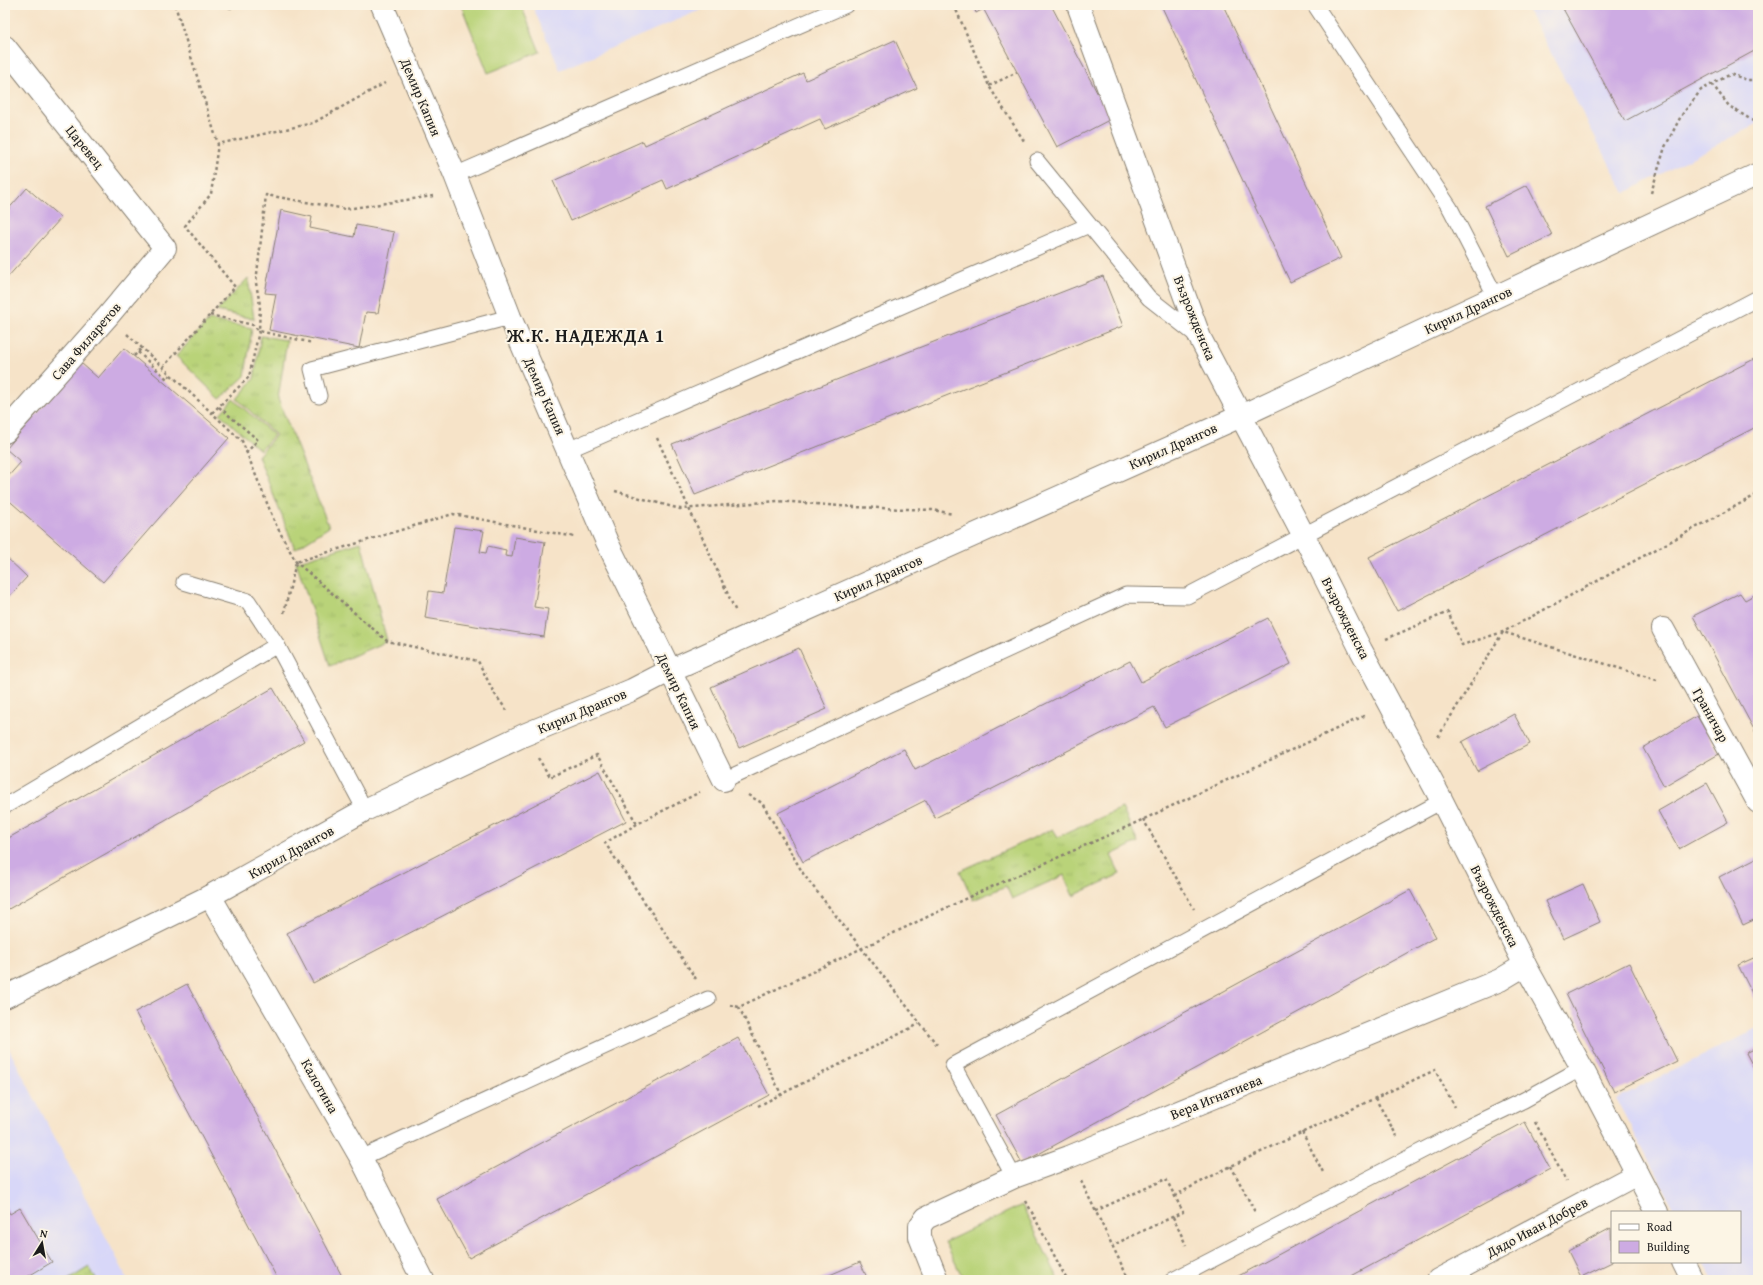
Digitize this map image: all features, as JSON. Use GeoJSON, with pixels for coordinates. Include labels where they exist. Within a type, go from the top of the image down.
{"type":"FeatureCollection","features":[{"type":"Feature","properties":{"kind":"street","name":"Възрожденска"},"geometry":{"type":"LineString","coordinates":[[1078,5],[1200,338],[1304,536],[1361,650],[1442,801],[1525,965],[1582,1068],[1656,1211]]}},
{"type":"Feature","properties":{"kind":"street","name":"Демир Капия"},"geometry":{"type":"LineString","coordinates":[[385,6],[458,183],[510,318],[607,542],[669,671],[724,780]]}},
{"type":"Feature","properties":{"kind":"street","name":"Царевец"},"geometry":{"type":"LineString","coordinates":[[5,47],[165,248]]}},
{"type":"Feature","properties":{"kind":"street","name":"Кирил Дрангов"},"geometry":{"type":"LineString","coordinates":[[5,997],[210,896],[365,810],[524,735],[632,690],[669,671],[1241,416],[1758,174]]}},
{"type":"Feature","properties":{"kind":"street","name":"Сава Филаретов"},"geometry":{"type":"LineString","coordinates":[[5,432],[108,316],[165,248]]}},
{"type":"Feature","properties":{"kind":"street","name":"Граничар"},"geometry":{"type":"LineString","coordinates":[[1663,629],[1758,802]]}},
{"type":"Feature","properties":{"kind":"street","name":"Калотина"},"geometry":{"type":"LineString","coordinates":[[210,896],[361,1158],[423,1280]]}},
{"type":"Feature","properties":{"kind":"street","name":"Вера Игнатиева"},"geometry":{"type":"LineString","coordinates":[[937,1280],[920,1237],[920,1226],[926,1218],[1014,1177],[1069,1157],[1493,983],[1525,965]]}},
{"type":"Feature","properties":{"kind":"street","name":"Дядо Иван Добрев"},"geometry":{"type":"LineString","coordinates":[[1438,1280],[1637,1174]]}},
{"type":"Feature","properties":{"kind":"street"},"geometry":{"type":"LineString","coordinates":[[1684,1263],[1692,1280]]}},
{"type":"Feature","properties":{"kind":"lane"},"geometry":{"type":"LineString","coordinates":[[458,183],[846,5]]}},
{"type":"Feature","properties":{"kind":"lane"},"geometry":{"type":"LineString","coordinates":[[1315,5],[1450,208],[1496,297]]}},
{"type":"Feature","properties":{"kind":"lane"},"geometry":{"type":"LineString","coordinates":[[1037,161],[1149,298],[1200,338]]}},
{"type":"Feature","properties":{"kind":"lane"},"geometry":{"type":"LineString","coordinates":[[568,450],[1089,225]]}},
{"type":"Feature","properties":{"kind":"lane"},"geometry":{"type":"LineString","coordinates":[[724,780],[1126,595],[1187,596],[1758,298]]}},
{"type":"Feature","properties":{"kind":"lane"},"geometry":{"type":"LineString","coordinates":[[319,396],[312,369],[510,318]]}},
{"type":"Feature","properties":{"kind":"lane"},"geometry":{"type":"LineString","coordinates":[[184,582],[248,601],[277,645],[365,810]]}},
{"type":"Feature","properties":{"kind":"lane"},"geometry":{"type":"LineString","coordinates":[[5,806],[277,645]]}},
{"type":"Feature","properties":{"kind":"lane"},"geometry":{"type":"LineString","coordinates":[[1014,1177],[953,1065],[1442,801]]}},
{"type":"Feature","properties":{"kind":"lane"},"geometry":{"type":"LineString","coordinates":[[361,1158],[708,998]]}},
{"type":"Feature","properties":{"kind":"lane"},"geometry":{"type":"LineString","coordinates":[[1173,1280],[1466,1128],[1524,1100],[1582,1068]]}},
{"type":"Feature","properties":{"kind":"path"},"geometry":{"type":"LineString","coordinates":[[163,367],[235,287],[185,226],[211,194],[218,144],[175,5]]}},
{"type":"Feature","properties":{"kind":"path"},"geometry":{"type":"LineString","coordinates":[[217,5],[232,8],[237,5]]}},
{"type":"Feature","properties":{"kind":"path"},"geometry":{"type":"LineString","coordinates":[[954,5],[989,86],[1037,161]]}},
{"type":"Feature","properties":{"kind":"path"},"geometry":{"type":"LineString","coordinates":[[218,144],[314,123],[410,69]]}},
{"type":"Feature","properties":{"kind":"path"},"geometry":{"type":"LineString","coordinates":[[989,86],[1017,72]]}},
{"type":"Feature","properties":{"kind":"path"},"geometry":{"type":"LineString","coordinates":[[1642,229],[1652,188],[1665,148],[1681,116],[1701,90],[1731,74],[1747,80],[1758,80]]}},
{"type":"Feature","properties":{"kind":"path"},"geometry":{"type":"LineString","coordinates":[[1712,84],[1729,106],[1758,124]]}},
{"type":"Feature","properties":{"kind":"path"},"geometry":{"type":"LineString","coordinates":[[212,414],[249,377],[259,331],[260,305],[256,283],[266,195],[346,209],[458,183]]}},
{"type":"Feature","properties":{"kind":"path"},"geometry":{"type":"LineString","coordinates":[[210,315],[253,325],[259,331],[320,344]]}},
{"type":"Feature","properties":{"kind":"path"},"geometry":{"type":"LineString","coordinates":[[108,316],[242,441],[274,523],[296,562],[387,641],[478,661],[494,693],[524,735],[550,778],[597,755],[637,824]]}},
{"type":"Feature","properties":{"kind":"path"},"geometry":{"type":"LineString","coordinates":[[134,356],[142,348]]}},
{"type":"Feature","properties":{"kind":"path"},"geometry":{"type":"LineString","coordinates":[[138,352],[166,379],[170,375]]}},
{"type":"Feature","properties":{"kind":"path"},"geometry":{"type":"LineString","coordinates":[[219,408],[258,440],[246,453]]}},
{"type":"Feature","properties":{"kind":"path"},"geometry":{"type":"LineString","coordinates":[[647,416],[747,636]]}},
{"type":"Feature","properties":{"kind":"path"},"geometry":{"type":"LineString","coordinates":[[582,482],[680,509],[778,502],[933,510],[954,514]]}},
{"type":"Feature","properties":{"kind":"path"},"geometry":{"type":"LineString","coordinates":[[1361,650],[1448,612],[1462,645],[1503,632],[1758,494]]}},
{"type":"Feature","properties":{"kind":"path"},"geometry":{"type":"LineString","coordinates":[[296,562],[453,514],[607,542]]}},
{"type":"Feature","properties":{"kind":"path"},"geometry":{"type":"LineString","coordinates":[[277,645],[296,562]]}},
{"type":"Feature","properties":{"kind":"path"},"geometry":{"type":"LineString","coordinates":[[1503,632],[1698,694]]}},
{"type":"Feature","properties":{"kind":"path"},"geometry":{"type":"LineString","coordinates":[[1422,763],[1503,632]]}},
{"type":"Feature","properties":{"kind":"path"},"geometry":{"type":"LineString","coordinates":[[953,1065],[919,1024],[860,948],[804,875],[762,804],[724,780],[637,824],[605,844],[708,998],[738,1007],[860,948],[970,896],[1144,819],[1390,703]]}},
{"type":"Feature","properties":{"kind":"path"},"geometry":{"type":"LineString","coordinates":[[1144,819],[1205,929]]}},
{"type":"Feature","properties":{"kind":"path"},"geometry":{"type":"LineString","coordinates":[[738,1007],[782,1095]]}},
{"type":"Feature","properties":{"kind":"path"},"geometry":{"type":"LineString","coordinates":[[758,1106],[919,1024]]}},
{"type":"Feature","properties":{"kind":"path"},"geometry":{"type":"LineString","coordinates":[[1174,1196],[1231,1166],[1435,1070],[1466,1128]]}},
{"type":"Feature","properties":{"kind":"path"},"geometry":{"type":"LineString","coordinates":[[1376,1098],[1410,1157]]}},
{"type":"Feature","properties":{"kind":"path"},"geometry":{"type":"LineString","coordinates":[[1524,1100],[1578,1205]]}},
{"type":"Feature","properties":{"kind":"path"},"geometry":{"type":"LineString","coordinates":[[1302,1132],[1335,1196]]}},
{"type":"Feature","properties":{"kind":"path"},"geometry":{"type":"LineString","coordinates":[[1069,1157],[1129,1280]]}},
{"type":"Feature","properties":{"kind":"path"},"geometry":{"type":"LineString","coordinates":[[1231,1166],[1265,1232]]}},
{"type":"Feature","properties":{"kind":"path"},"geometry":{"type":"LineString","coordinates":[[1014,1177],[1067,1280]]}},
{"type":"Feature","properties":{"kind":"path"},"geometry":{"type":"LineString","coordinates":[[1095,1211],[1166,1179],[1183,1212],[1113,1245]]}},
{"type":"Feature","properties":{"kind":"path"},"geometry":{"type":"LineString","coordinates":[[1173,1217],[1197,1267]]}},
{"type":"Feature","properties":{"kind":"shaded area"},"geometry":{"type":"Polygon","coordinates":[[[532,5],[712,5],[560,70],[532,5]]]}},
{"type":"Feature","properties":{"kind":"shaded area"},"geometry":{"type":"Polygon","coordinates":[[[1525,5],[1758,5],[1758,123],[1625,193],[1525,5]]]}},
{"type":"Feature","properties":{"kind":"shaded area"},"geometry":{"type":"Polygon","coordinates":[[[1758,1028],[1758,1280],[1713,1280],[1704,1263],[1741,1263],[1741,1211],[1675,1211],[1616,1099],[1758,1028]]]}},
{"type":"Feature","properties":{"kind":"shaded area"},"geometry":{"type":"Polygon","coordinates":[[[5,1041],[128,1280],[5,1280],[5,1041]]]}},
{"type":"Feature","properties":{"kind":"green space"},"geometry":{"type":"Polygon","coordinates":[[[461,5],[521,5],[540,52],[488,73],[461,5]]]}},
{"type":"Feature","properties":{"kind":"green space"},"geometry":{"type":"Polygon","coordinates":[[[248,278],[254,319],[217,311],[248,278]]]}},
{"type":"Feature","properties":{"kind":"green space"},"geometry":{"type":"Polygon","coordinates":[[[209,320],[252,328],[245,376],[220,399],[176,356],[209,320]]]}},
{"type":"Feature","properties":{"kind":"green space"},"geometry":{"type":"Polygon","coordinates":[[[261,336],[287,340],[278,399],[329,527],[295,549],[258,456],[276,435],[237,399],[254,379],[261,336]]]}},
{"type":"Feature","properties":{"kind":"green space"},"geometry":{"type":"Polygon","coordinates":[[[233,399],[274,435],[260,450],[220,414],[233,399]]]}},
{"type":"Feature","properties":{"kind":"green space"},"geometry":{"type":"Polygon","coordinates":[[[361,542],[387,641],[330,666],[296,562],[361,542]]]}},
{"type":"Feature","properties":{"kind":"green space"},"geometry":{"type":"Polygon","coordinates":[[[1122,808],[1138,842],[1111,855],[1120,874],[1073,896],[1064,875],[1012,899],[1006,886],[973,900],[960,871],[1053,829],[1058,837],[1122,808]]]}},
{"type":"Feature","properties":{"kind":"green space"},"geometry":{"type":"Polygon","coordinates":[[[1022,1205],[1059,1280],[964,1280],[945,1242],[1022,1205]]]}},
{"type":"Feature","properties":{"kind":"green space"},"geometry":{"type":"Polygon","coordinates":[[[89,1267],[97,1280],[68,1280],[89,1267]]]}},
{"type":"Feature","properties":{"kind":"building"},"geometry":{"type":"Polygon","coordinates":[[[973,5],[991,5],[976,13],[973,5]]]}},
{"type":"Feature","properties":{"kind":"building"},"geometry":{"type":"Polygon","coordinates":[[[993,5],[1051,5],[1111,119],[1057,147],[984,10],[993,5]]]}},
{"type":"Feature","properties":{"kind":"building"},"geometry":{"type":"Polygon","coordinates":[[[1161,5],[1223,5],[1341,258],[1290,282],[1161,5]]]}},
{"type":"Feature","properties":{"kind":"building"},"geometry":{"type":"Polygon","coordinates":[[[1561,5],[1758,5],[1758,49],[1625,121],[1561,5]]]}},
{"type":"Feature","properties":{"kind":"building"},"geometry":{"type":"Polygon","coordinates":[[[895,40],[917,88],[825,129],[820,119],[667,189],[663,180],[571,221],[553,181],[643,141],[645,145],[803,73],[806,80],[895,40]]]}},
{"type":"Feature","properties":{"kind":"building"},"geometry":{"type":"Polygon","coordinates":[[[1527,185],[1552,235],[1509,256],[1485,206],[1527,185]]]}},
{"type":"Feature","properties":{"kind":"building"},"geometry":{"type":"Polygon","coordinates":[[[27,188],[61,218],[5,280],[5,213],[27,188]]]}},
{"type":"Feature","properties":{"kind":"building"},"geometry":{"type":"Polygon","coordinates":[[[281,210],[312,217],[310,228],[354,237],[356,225],[394,232],[378,313],[366,312],[359,348],[269,330],[276,294],[265,293],[281,210]]]}},
{"type":"Feature","properties":{"kind":"building"},"geometry":{"type":"Polygon","coordinates":[[[1103,276],[1123,326],[695,495],[672,444],[1103,276]]]}},
{"type":"Feature","properties":{"kind":"building"},"geometry":{"type":"Polygon","coordinates":[[[124,348],[229,438],[103,582],[5,497],[5,480],[21,462],[6,449],[81,363],[98,378],[124,348]]]}},
{"type":"Feature","properties":{"kind":"building"},"geometry":{"type":"Polygon","coordinates":[[[1758,357],[1758,426],[1397,611],[1369,557],[1758,357]]]}},
{"type":"Feature","properties":{"kind":"building"},"geometry":{"type":"Polygon","coordinates":[[[454,527],[484,531],[480,552],[486,553],[488,546],[506,550],[505,556],[512,557],[515,537],[545,542],[534,607],[548,609],[544,637],[425,618],[429,591],[443,593],[454,527]]]}},
{"type":"Feature","properties":{"kind":"building"},"geometry":{"type":"Polygon","coordinates":[[[5,556],[27,577],[5,601],[5,556]]]}},
{"type":"Feature","properties":{"kind":"building"},"geometry":{"type":"Polygon","coordinates":[[[1740,593],[1745,600],[1758,593],[1758,737],[1693,616],[1740,593]]]}},
{"type":"Feature","properties":{"kind":"building"},"geometry":{"type":"Polygon","coordinates":[[[1268,618],[1291,664],[1165,727],[1154,707],[935,818],[926,800],[803,862],[778,813],[904,749],[915,770],[1130,661],[1141,682],[1268,618]]]}},
{"type":"Feature","properties":{"kind":"building"},"geometry":{"type":"Polygon","coordinates":[[[799,648],[827,709],[739,748],[711,687],[799,648]]]}},
{"type":"Feature","properties":{"kind":"building"},"geometry":{"type":"Polygon","coordinates":[[[273,688],[304,741],[5,911],[5,840],[273,688]]]}},
{"type":"Feature","properties":{"kind":"building"},"geometry":{"type":"Polygon","coordinates":[[[1514,714],[1530,744],[1477,771],[1462,742],[1514,714]]]}},
{"type":"Feature","properties":{"kind":"building"},"geometry":{"type":"Polygon","coordinates":[[[1697,716],[1719,754],[1664,786],[1643,748],[1697,716]]]}},
{"type":"Feature","properties":{"kind":"building"},"geometry":{"type":"Polygon","coordinates":[[[600,771],[626,821],[313,983],[287,933],[600,771]]]}},
{"type":"Feature","properties":{"kind":"building"},"geometry":{"type":"Polygon","coordinates":[[[1707,783],[1728,822],[1679,849],[1658,811],[1707,783]]]}},
{"type":"Feature","properties":{"kind":"building"},"geometry":{"type":"Polygon","coordinates":[[[1758,857],[1758,918],[1743,925],[1719,877],[1758,857]]]}},
{"type":"Feature","properties":{"kind":"building"},"geometry":{"type":"Polygon","coordinates":[[[1583,884],[1600,922],[1563,939],[1545,901],[1583,884]]]}},
{"type":"Feature","properties":{"kind":"building"},"geometry":{"type":"Polygon","coordinates":[[[1410,890],[1436,937],[1022,1163],[996,1115],[1410,890]]]}},
{"type":"Feature","properties":{"kind":"building"},"geometry":{"type":"Polygon","coordinates":[[[1758,956],[1758,1005],[1738,965],[1758,956]]]}},
{"type":"Feature","properties":{"kind":"building"},"geometry":{"type":"Polygon","coordinates":[[[1629,963],[1677,1061],[1614,1092],[1566,994],[1629,963]]]}},
{"type":"Feature","properties":{"kind":"building"},"geometry":{"type":"Polygon","coordinates":[[[187,984],[344,1280],[278,1280],[135,1012],[187,984]]]}},
{"type":"Feature","properties":{"kind":"building"},"geometry":{"type":"Polygon","coordinates":[[[738,1038],[769,1095],[469,1258],[437,1199],[738,1038]]]}},
{"type":"Feature","properties":{"kind":"building"},"geometry":{"type":"Polygon","coordinates":[[[1758,1047],[1758,1076],[1746,1053],[1758,1047]]]}},
{"type":"Feature","properties":{"kind":"building"},"geometry":{"type":"Polygon","coordinates":[[[1525,1122],[1550,1169],[1344,1280],[1231,1280],[1525,1122]]]}},
{"type":"Feature","properties":{"kind":"building"},"geometry":{"type":"Polygon","coordinates":[[[5,1206],[10,1214],[20,1208],[52,1262],[22,1280],[5,1280],[5,1206]]]}},
{"type":"Feature","properties":{"kind":"building"},"geometry":{"type":"Polygon","coordinates":[[[1611,1228],[1611,1262],[1581,1277],[1568,1251],[1611,1228]]]}},
{"type":"Feature","properties":{"kind":"building"},"geometry":{"type":"Polygon","coordinates":[[[860,1262],[868,1280],[818,1280],[860,1262]]]}},
{"type":"Feature","properties":{"kind":"district","name":"Ж.К. НАДЕЖДА 1"},"geometry":{"type":"Point","coordinates":[586,336]}}]}
